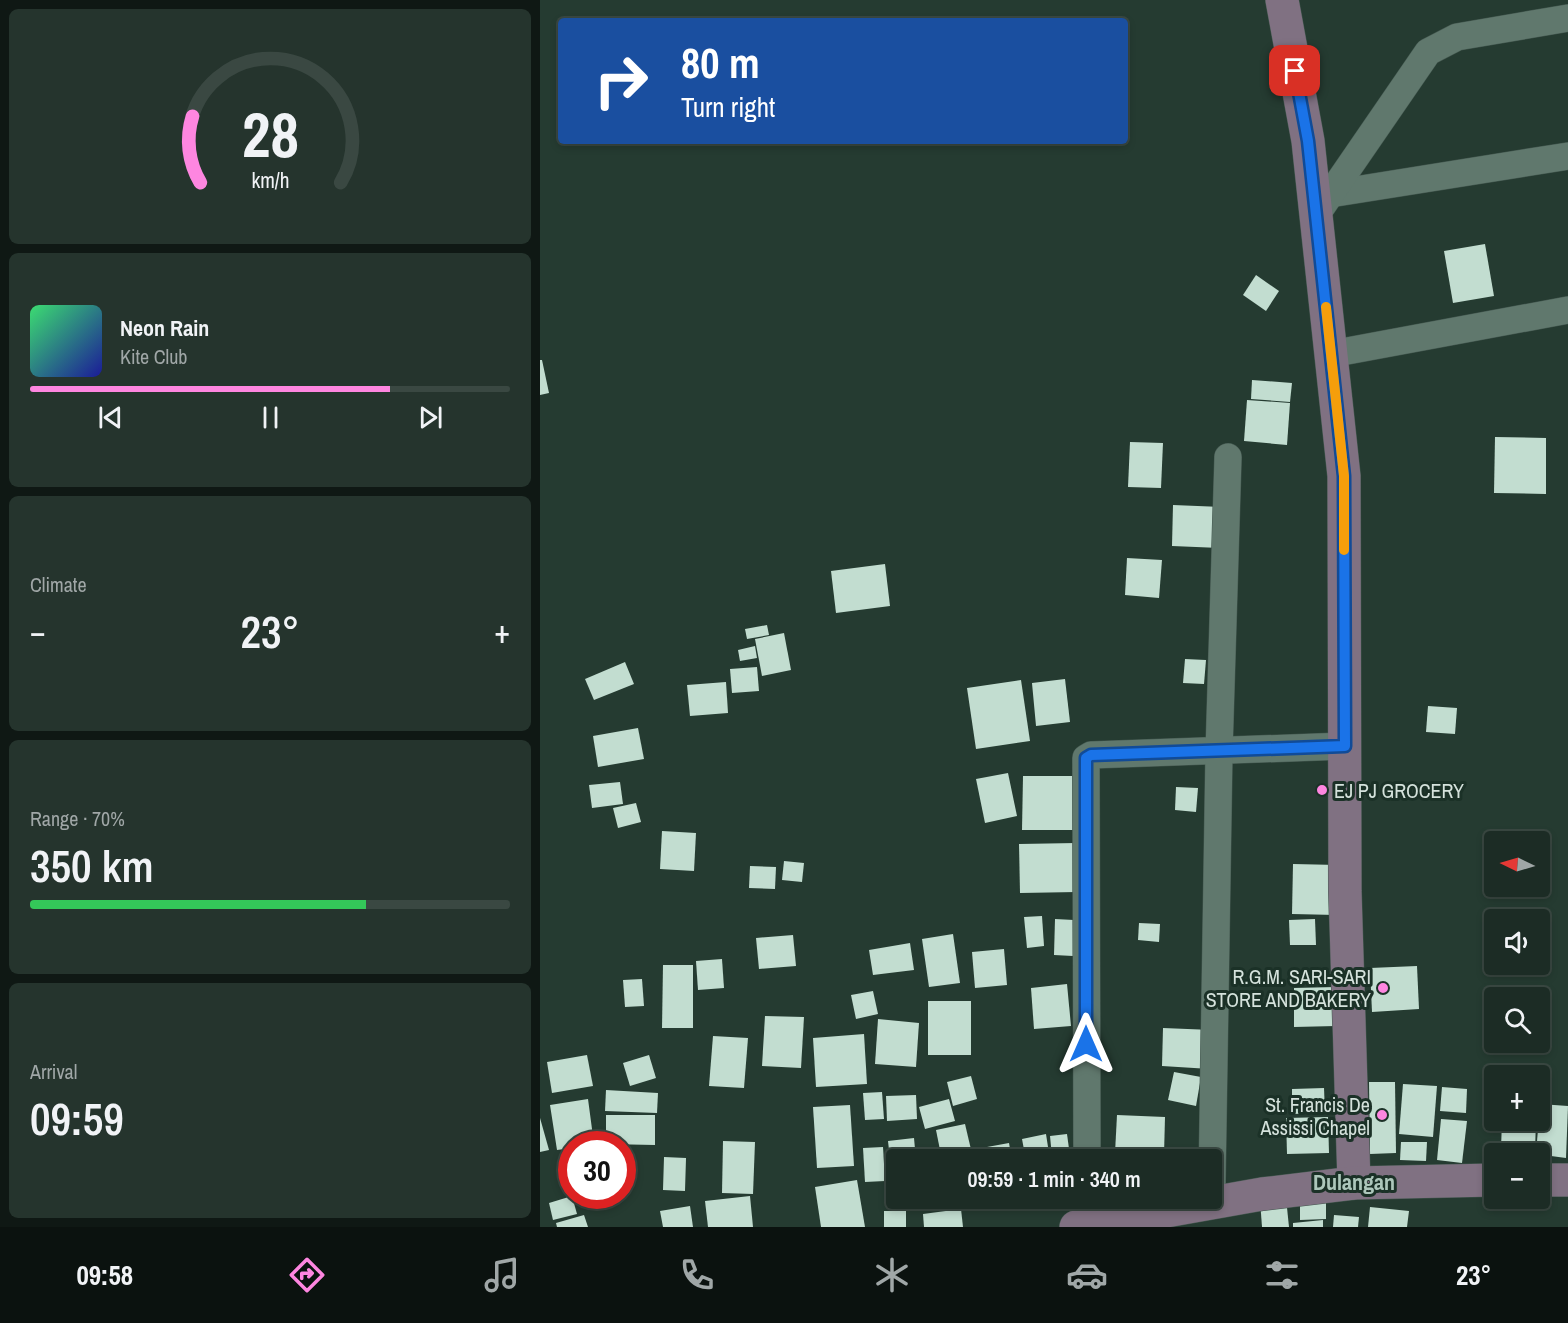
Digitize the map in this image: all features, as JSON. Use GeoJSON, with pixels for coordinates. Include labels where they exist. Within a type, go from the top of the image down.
{"type":"FeatureCollection","features":[{"type":"Feature","properties":{"kind":"street"},"geometry":{"type":"LineString","coordinates":[[1282,0],[1308,141],[1323,204],[1331,354],[1344,476],[1345,891],[1354,1183]]}},
{"type":"Feature","properties":{"kind":"street"},"geometry":{"type":"LineString","coordinates":[[1323,204],[1428,52],[1457,37],[1568,18]]}},
{"type":"Feature","properties":{"kind":"street"},"geometry":{"type":"LineString","coordinates":[[1323,204],[1568,156]]}},
{"type":"Feature","properties":{"kind":"street"},"geometry":{"type":"LineString","coordinates":[[1331,354],[1568,310]]}},
{"type":"Feature","properties":{"kind":"street"},"geometry":{"type":"LineString","coordinates":[[1213,1149],[1219,752],[1228,457]]}},
{"type":"Feature","properties":{"kind":"street"},"geometry":{"type":"LineString","coordinates":[[1087,1149],[1086,758],[1091,755],[1345,746]]}},
{"type":"Feature","properties":{"kind":"street"},"geometry":{"type":"LineString","coordinates":[[1222,1195],[1262,1194],[1354,1183],[1484,1180]]}},
{"type":"Feature","properties":{"kind":"street"},"geometry":{"type":"LineString","coordinates":[[1550,1180],[1568,1180]]}},
{"type":"Feature","properties":{"kind":"street"},"geometry":{"type":"LineString","coordinates":[[1083,1217],[1130,1209]]}},
{"type":"Feature","properties":{"kind":"building"},"geometry":{"type":"Polygon","coordinates":[[[1485,244],[1494,296],[1453,303],[1444,251],[1485,244]]]}},
{"type":"Feature","properties":{"kind":"building"},"geometry":{"type":"Polygon","coordinates":[[[1256,275],[1279,291],[1266,311],[1243,295],[1256,275]]]}},
{"type":"Feature","properties":{"kind":"building"},"geometry":{"type":"Polygon","coordinates":[[[540,360],[542,360],[549,393],[540,395],[540,360]]]}},
{"type":"Feature","properties":{"kind":"building"},"geometry":{"type":"Polygon","coordinates":[[[1252,380],[1292,383],[1290,402],[1251,399],[1252,380]]]}},
{"type":"Feature","properties":{"kind":"building"},"geometry":{"type":"Polygon","coordinates":[[[1247,400],[1290,403],[1287,445],[1244,441],[1247,400]]]}},
{"type":"Feature","properties":{"kind":"building"},"geometry":{"type":"Polygon","coordinates":[[[1495,437],[1546,438],[1546,494],[1494,493],[1495,437]]]}},
{"type":"Feature","properties":{"kind":"building"},"geometry":{"type":"Polygon","coordinates":[[[1130,442],[1163,443],[1161,488],[1128,487],[1130,442]]]}},
{"type":"Feature","properties":{"kind":"building"},"geometry":{"type":"Polygon","coordinates":[[[1173,505],[1222,507],[1220,548],[1172,546],[1173,505]]]}},
{"type":"Feature","properties":{"kind":"building"},"geometry":{"type":"Polygon","coordinates":[[[1127,558],[1162,560],[1159,598],[1125,595],[1127,558]]]}},
{"type":"Feature","properties":{"kind":"building"},"geometry":{"type":"Polygon","coordinates":[[[885,564],[890,606],[836,613],[831,571],[885,564]]]}},
{"type":"Feature","properties":{"kind":"building"},"geometry":{"type":"Polygon","coordinates":[[[767,625],[769,635],[747,639],[745,629],[767,625]]]}},
{"type":"Feature","properties":{"kind":"building"},"geometry":{"type":"Polygon","coordinates":[[[784,633],[791,670],[762,676],[755,639],[784,633]]]}},
{"type":"Feature","properties":{"kind":"building"},"geometry":{"type":"Polygon","coordinates":[[[755,646],[757,658],[740,661],[738,650],[755,646]]]}},
{"type":"Feature","properties":{"kind":"building"},"geometry":{"type":"Polygon","coordinates":[[[1185,659],[1206,660],[1204,684],[1183,683],[1185,659]]]}},
{"type":"Feature","properties":{"kind":"building"},"geometry":{"type":"Polygon","coordinates":[[[625,662],[634,684],[594,700],[585,679],[625,662]]]}},
{"type":"Feature","properties":{"kind":"building"},"geometry":{"type":"Polygon","coordinates":[[[757,667],[759,691],[732,693],[730,669],[757,667]]]}},
{"type":"Feature","properties":{"kind":"building"},"geometry":{"type":"Polygon","coordinates":[[[1065,679],[1070,722],[1036,726],[1032,683],[1065,679]]]}},
{"type":"Feature","properties":{"kind":"building"},"geometry":{"type":"Polygon","coordinates":[[[1021,680],[1030,741],[976,749],[967,688],[1021,680]]]}},
{"type":"Feature","properties":{"kind":"building"},"geometry":{"type":"Polygon","coordinates":[[[726,682],[728,713],[690,716],[687,685],[726,682]]]}},
{"type":"Feature","properties":{"kind":"building"},"geometry":{"type":"Polygon","coordinates":[[[1428,706],[1457,708],[1455,734],[1426,732],[1428,706]]]}},
{"type":"Feature","properties":{"kind":"building"},"geometry":{"type":"Polygon","coordinates":[[[638,728],[644,759],[598,767],[593,736],[638,728]]]}},
{"type":"Feature","properties":{"kind":"building"},"geometry":{"type":"Polygon","coordinates":[[[1008,773],[1017,816],[985,823],[976,779],[1008,773]]]}},
{"type":"Feature","properties":{"kind":"building"},"geometry":{"type":"Polygon","coordinates":[[[1023,776],[1075,776],[1074,830],[1022,830],[1023,776]]]}},
{"type":"Feature","properties":{"kind":"building"},"geometry":{"type":"Polygon","coordinates":[[[620,782],[623,804],[592,808],[589,785],[620,782]]]}},
{"type":"Feature","properties":{"kind":"building"},"geometry":{"type":"Polygon","coordinates":[[[1176,787],[1198,788],[1196,812],[1175,810],[1176,787]]]}},
{"type":"Feature","properties":{"kind":"building"},"geometry":{"type":"Polygon","coordinates":[[[636,803],[641,822],[618,828],[613,808],[636,803]]]}},
{"type":"Feature","properties":{"kind":"building"},"geometry":{"type":"Polygon","coordinates":[[[662,831],[696,833],[694,871],[660,869],[662,831]]]}},
{"type":"Feature","properties":{"kind":"building"},"geometry":{"type":"Polygon","coordinates":[[[1076,843],[1077,892],[1020,893],[1019,844],[1076,843]]]}},
{"type":"Feature","properties":{"kind":"building"},"geometry":{"type":"Polygon","coordinates":[[[784,861],[804,863],[802,882],[782,880],[784,861]]]}},
{"type":"Feature","properties":{"kind":"building"},"geometry":{"type":"Polygon","coordinates":[[[1293,864],[1338,865],[1336,915],[1292,914],[1293,864]]]}},
{"type":"Feature","properties":{"kind":"building"},"geometry":{"type":"Polygon","coordinates":[[[750,866],[776,867],[775,889],[749,888],[750,866]]]}},
{"type":"Feature","properties":{"kind":"building"},"geometry":{"type":"Polygon","coordinates":[[[1042,916],[1044,946],[1027,948],[1024,917],[1042,916]]]}},
{"type":"Feature","properties":{"kind":"building"},"geometry":{"type":"Polygon","coordinates":[[[1055,919],[1074,920],[1073,956],[1054,955],[1055,919]]]}},
{"type":"Feature","properties":{"kind":"building"},"geometry":{"type":"Polygon","coordinates":[[[1315,919],[1316,945],[1290,945],[1289,920],[1315,919]]]}},
{"type":"Feature","properties":{"kind":"building"},"geometry":{"type":"Polygon","coordinates":[[[1139,923],[1160,924],[1159,942],[1138,940],[1139,923]]]}},
{"type":"Feature","properties":{"kind":"building"},"geometry":{"type":"Polygon","coordinates":[[[953,934],[960,983],[929,987],[922,939],[953,934]]]}},
{"type":"Feature","properties":{"kind":"building"},"geometry":{"type":"Polygon","coordinates":[[[793,935],[796,966],[759,969],[756,938],[793,935]]]}},
{"type":"Feature","properties":{"kind":"building"},"geometry":{"type":"Polygon","coordinates":[[[910,943],[914,970],[873,975],[869,950],[910,943]]]}},
{"type":"Feature","properties":{"kind":"building"},"geometry":{"type":"Polygon","coordinates":[[[1004,949],[1007,985],[975,988],[972,952],[1004,949]]]}},
{"type":"Feature","properties":{"kind":"building"},"geometry":{"type":"Polygon","coordinates":[[[722,959],[724,988],[698,990],[696,961],[722,959]]]}},
{"type":"Feature","properties":{"kind":"building"},"geometry":{"type":"Polygon","coordinates":[[[663,965],[693,965],[693,1028],[662,1028],[663,965]]]}},
{"type":"Feature","properties":{"kind":"building"},"geometry":{"type":"Polygon","coordinates":[[[1417,966],[1419,1009],[1372,1012],[1370,968],[1417,966]]]}},
{"type":"Feature","properties":{"kind":"building"},"geometry":{"type":"Polygon","coordinates":[[[642,979],[644,1006],[625,1007],[623,980],[642,979]]]}},
{"type":"Feature","properties":{"kind":"building"},"geometry":{"type":"Polygon","coordinates":[[[1067,984],[1071,1026],[1034,1029],[1031,988],[1067,984]]]}},
{"type":"Feature","properties":{"kind":"building"},"geometry":{"type":"Polygon","coordinates":[[[1336,987],[1336,1026],[1294,1027],[1294,988],[1336,987]]]}},
{"type":"Feature","properties":{"kind":"building"},"geometry":{"type":"Polygon","coordinates":[[[873,991],[878,1014],[856,1019],[851,995],[873,991]]]}},
{"type":"Feature","properties":{"kind":"building"},"geometry":{"type":"Polygon","coordinates":[[[928,1001],[971,1001],[971,1055],[928,1055],[928,1001]]]}},
{"type":"Feature","properties":{"kind":"building"},"geometry":{"type":"Polygon","coordinates":[[[765,1016],[804,1017],[801,1068],[762,1066],[765,1016]]]}},
{"type":"Feature","properties":{"kind":"building"},"geometry":{"type":"Polygon","coordinates":[[[878,1019],[919,1023],[916,1067],[875,1064],[878,1019]]]}},
{"type":"Feature","properties":{"kind":"building"},"geometry":{"type":"Polygon","coordinates":[[[1163,1028],[1212,1030],[1210,1069],[1162,1066],[1163,1028]]]}},
{"type":"Feature","properties":{"kind":"building"},"geometry":{"type":"Polygon","coordinates":[[[864,1034],[867,1084],[816,1087],[813,1038],[864,1034]]]}},
{"type":"Feature","properties":{"kind":"building"},"geometry":{"type":"Polygon","coordinates":[[[713,1036],[748,1038],[744,1088],[709,1086],[713,1036]]]}},
{"type":"Feature","properties":{"kind":"building"},"geometry":{"type":"Polygon","coordinates":[[[587,1055],[593,1086],[552,1093],[547,1062],[587,1055]]]}},
{"type":"Feature","properties":{"kind":"building"},"geometry":{"type":"Polygon","coordinates":[[[649,1055],[656,1078],[630,1086],[623,1063],[649,1055]]]}},
{"type":"Feature","properties":{"kind":"building"},"geometry":{"type":"Polygon","coordinates":[[[1174,1072],[1201,1077],[1196,1106],[1168,1100],[1174,1072]]]}},
{"type":"Feature","properties":{"kind":"building"},"geometry":{"type":"Polygon","coordinates":[[[971,1076],[977,1099],[953,1106],[947,1082],[971,1076]]]}},
{"type":"Feature","properties":{"kind":"building"},"geometry":{"type":"Polygon","coordinates":[[[1369,1082],[1395,1082],[1396,1153],[1370,1154],[1369,1082]]]}},
{"type":"Feature","properties":{"kind":"building"},"geometry":{"type":"Polygon","coordinates":[[[1403,1084],[1437,1086],[1433,1137],[1399,1134],[1403,1084]]]}},
{"type":"Feature","properties":{"kind":"building"},"geometry":{"type":"Polygon","coordinates":[[[1442,1087],[1467,1089],[1466,1113],[1440,1111],[1442,1087]]]}},
{"type":"Feature","properties":{"kind":"building"},"geometry":{"type":"Polygon","coordinates":[[[1324,1088],[1325,1113],[1292,1114],[1292,1089],[1324,1088]]]}},
{"type":"Feature","properties":{"kind":"building"},"geometry":{"type":"Polygon","coordinates":[[[606,1090],[658,1093],[657,1113],[605,1111],[606,1090]]]}},
{"type":"Feature","properties":{"kind":"building"},"geometry":{"type":"Polygon","coordinates":[[[882,1092],[884,1119],[865,1120],[863,1093],[882,1092]]]}},
{"type":"Feature","properties":{"kind":"building"},"geometry":{"type":"Polygon","coordinates":[[[916,1095],[917,1119],[887,1121],[886,1096],[916,1095]]]}},
{"type":"Feature","properties":{"kind":"building"},"geometry":{"type":"Polygon","coordinates":[[[588,1099],[592,1131],[558,1131],[557,1150],[550,1105],[588,1099]]]}},
{"type":"Feature","properties":{"kind":"building"},"geometry":{"type":"Polygon","coordinates":[[[949,1099],[955,1121],[925,1129],[919,1107],[949,1099]]]}},
{"type":"Feature","properties":{"kind":"building"},"geometry":{"type":"Polygon","coordinates":[[[850,1105],[854,1166],[817,1168],[813,1107],[850,1105]]]}},
{"type":"Feature","properties":{"kind":"building"},"geometry":{"type":"Polygon","coordinates":[[[1550,1105],[1568,1106],[1566,1158],[1550,1156],[1550,1143],[1537,1143],[1538,1131],[1550,1131],[1550,1105]]]}},
{"type":"Feature","properties":{"kind":"building"},"geometry":{"type":"Polygon","coordinates":[[[606,1115],[655,1115],[655,1145],[636,1145],[636,1131],[606,1131],[606,1115]]]}},
{"type":"Feature","properties":{"kind":"building"},"geometry":{"type":"Polygon","coordinates":[[[1117,1115],[1165,1117],[1164,1149],[1115,1149],[1117,1115]]]}},
{"type":"Feature","properties":{"kind":"building"},"geometry":{"type":"Polygon","coordinates":[[[1328,1117],[1329,1153],[1287,1154],[1286,1118],[1328,1117]]]}},
{"type":"Feature","properties":{"kind":"building"},"geometry":{"type":"Polygon","coordinates":[[[540,1118],[549,1150],[540,1152],[540,1118]]]}},
{"type":"Feature","properties":{"kind":"building"},"geometry":{"type":"Polygon","coordinates":[[[1441,1119],[1467,1121],[1462,1163],[1437,1160],[1441,1119]]]}},
{"type":"Feature","properties":{"kind":"building"},"geometry":{"type":"Polygon","coordinates":[[[965,1124],[971,1149],[940,1149],[936,1130],[965,1124]]]}},
{"type":"Feature","properties":{"kind":"building"},"geometry":{"type":"Polygon","coordinates":[[[1502,1131],[1536,1131],[1535,1143],[1501,1143],[1502,1131]]]}},
{"type":"Feature","properties":{"kind":"building"},"geometry":{"type":"Polygon","coordinates":[[[1046,1134],[1048,1149],[1024,1149],[1022,1139],[1046,1134]]]}},
{"type":"Feature","properties":{"kind":"building"},"geometry":{"type":"Polygon","coordinates":[[[1067,1134],[1069,1149],[1051,1149],[1050,1136],[1067,1134]]]}},
{"type":"Feature","properties":{"kind":"building"},"geometry":{"type":"Polygon","coordinates":[[[914,1138],[915,1149],[889,1149],[888,1141],[914,1138]]]}},
{"type":"Feature","properties":{"kind":"building"},"geometry":{"type":"Polygon","coordinates":[[[723,1141],[755,1142],[753,1194],[722,1193],[723,1141]]]}},
{"type":"Feature","properties":{"kind":"building"},"geometry":{"type":"Polygon","coordinates":[[[1401,1142],[1427,1142],[1426,1161],[1400,1160],[1401,1142]]]}},
{"type":"Feature","properties":{"kind":"building"},"geometry":{"type":"Polygon","coordinates":[[[1009,1143],[1010,1149],[976,1149],[1009,1143]]]}},
{"type":"Feature","properties":{"kind":"building"},"geometry":{"type":"Polygon","coordinates":[[[883,1147],[885,1181],[865,1182],[863,1148],[883,1147]]]}},
{"type":"Feature","properties":{"kind":"building"},"geometry":{"type":"Polygon","coordinates":[[[664,1157],[686,1158],[685,1191],[663,1190],[664,1157]]]}},
{"type":"Feature","properties":{"kind":"building"},"geometry":{"type":"Polygon","coordinates":[[[857,1180],[865,1227],[821,1227],[815,1187],[857,1180]]]}},
{"type":"Feature","properties":{"kind":"building"},"geometry":{"type":"Polygon","coordinates":[[[750,1196],[753,1227],[708,1227],[705,1201],[750,1196]]]}},
{"type":"Feature","properties":{"kind":"building"},"geometry":{"type":"Polygon","coordinates":[[[1326,1196],[1326,1219],[1300,1220],[1300,1197],[1326,1196]]]}},
{"type":"Feature","properties":{"kind":"building"},"geometry":{"type":"Polygon","coordinates":[[[1286,1198],[1289,1227],[1262,1227],[1260,1200],[1286,1198]]]}},
{"type":"Feature","properties":{"kind":"building"},"geometry":{"type":"Polygon","coordinates":[[[558,1200],[558,1209],[576,1209],[577,1214],[553,1220],[549,1203],[558,1200]]]}},
{"type":"Feature","properties":{"kind":"building"},"geometry":{"type":"Polygon","coordinates":[[[690,1206],[693,1227],[663,1227],[660,1211],[690,1206]]]}},
{"type":"Feature","properties":{"kind":"building"},"geometry":{"type":"Polygon","coordinates":[[[1370,1207],[1409,1211],[1407,1227],[1368,1227],[1370,1207]]]}},
{"type":"Feature","properties":{"kind":"building"},"geometry":{"type":"Polygon","coordinates":[[[961,1209],[963,1227],[924,1227],[923,1214],[961,1209]]]}},
{"type":"Feature","properties":{"kind":"building"},"geometry":{"type":"Polygon","coordinates":[[[884,1211],[906,1211],[906,1227],[884,1227],[884,1211]]]}},
{"type":"Feature","properties":{"kind":"building"},"geometry":{"type":"Polygon","coordinates":[[[584,1215],[588,1227],[557,1227],[556,1223],[584,1215]]]}},
{"type":"Feature","properties":{"kind":"building"},"geometry":{"type":"Polygon","coordinates":[[[1334,1215],[1359,1217],[1358,1227],[1333,1227],[1334,1215]]]}},
{"type":"Feature","properties":{"kind":"building"},"geometry":{"type":"Polygon","coordinates":[[[1323,1220],[1323,1227],[1293,1227],[1293,1223],[1323,1220]]]}},
{"type":"Feature","properties":{"kind":"slow traffic"},"geometry":{"type":"LineString","coordinates":[[1326,307],[1344,476],[1344,550]]}},
{"type":"Feature","properties":{"kind":"place","name":"EJ PJ GROCERY"},"geometry":{"type":"Point","coordinates":[1322,790]}},
{"type":"Feature","properties":{"kind":"place","name":"R.G.M. SARI-SARI STORE AND BAKERY"},"geometry":{"type":"Point","coordinates":[1383,988]}},
{"type":"Feature","properties":{"kind":"place","name":"St. Francis De Assissi Chapel"},"geometry":{"type":"Point","coordinates":[1382,1115]}},
{"type":"Feature","properties":{"kind":"district","name":"Dulangan"},"geometry":{"type":"Point","coordinates":[1354,1182]}},
{"type":"Feature","properties":{"kind":"route"},"geometry":{"type":"LineString","coordinates":[[1086,1044],[1084,766],[1086,758],[1091,755],[1345,746],[1344,476],[1308,141],[1295,71]]}}]}
